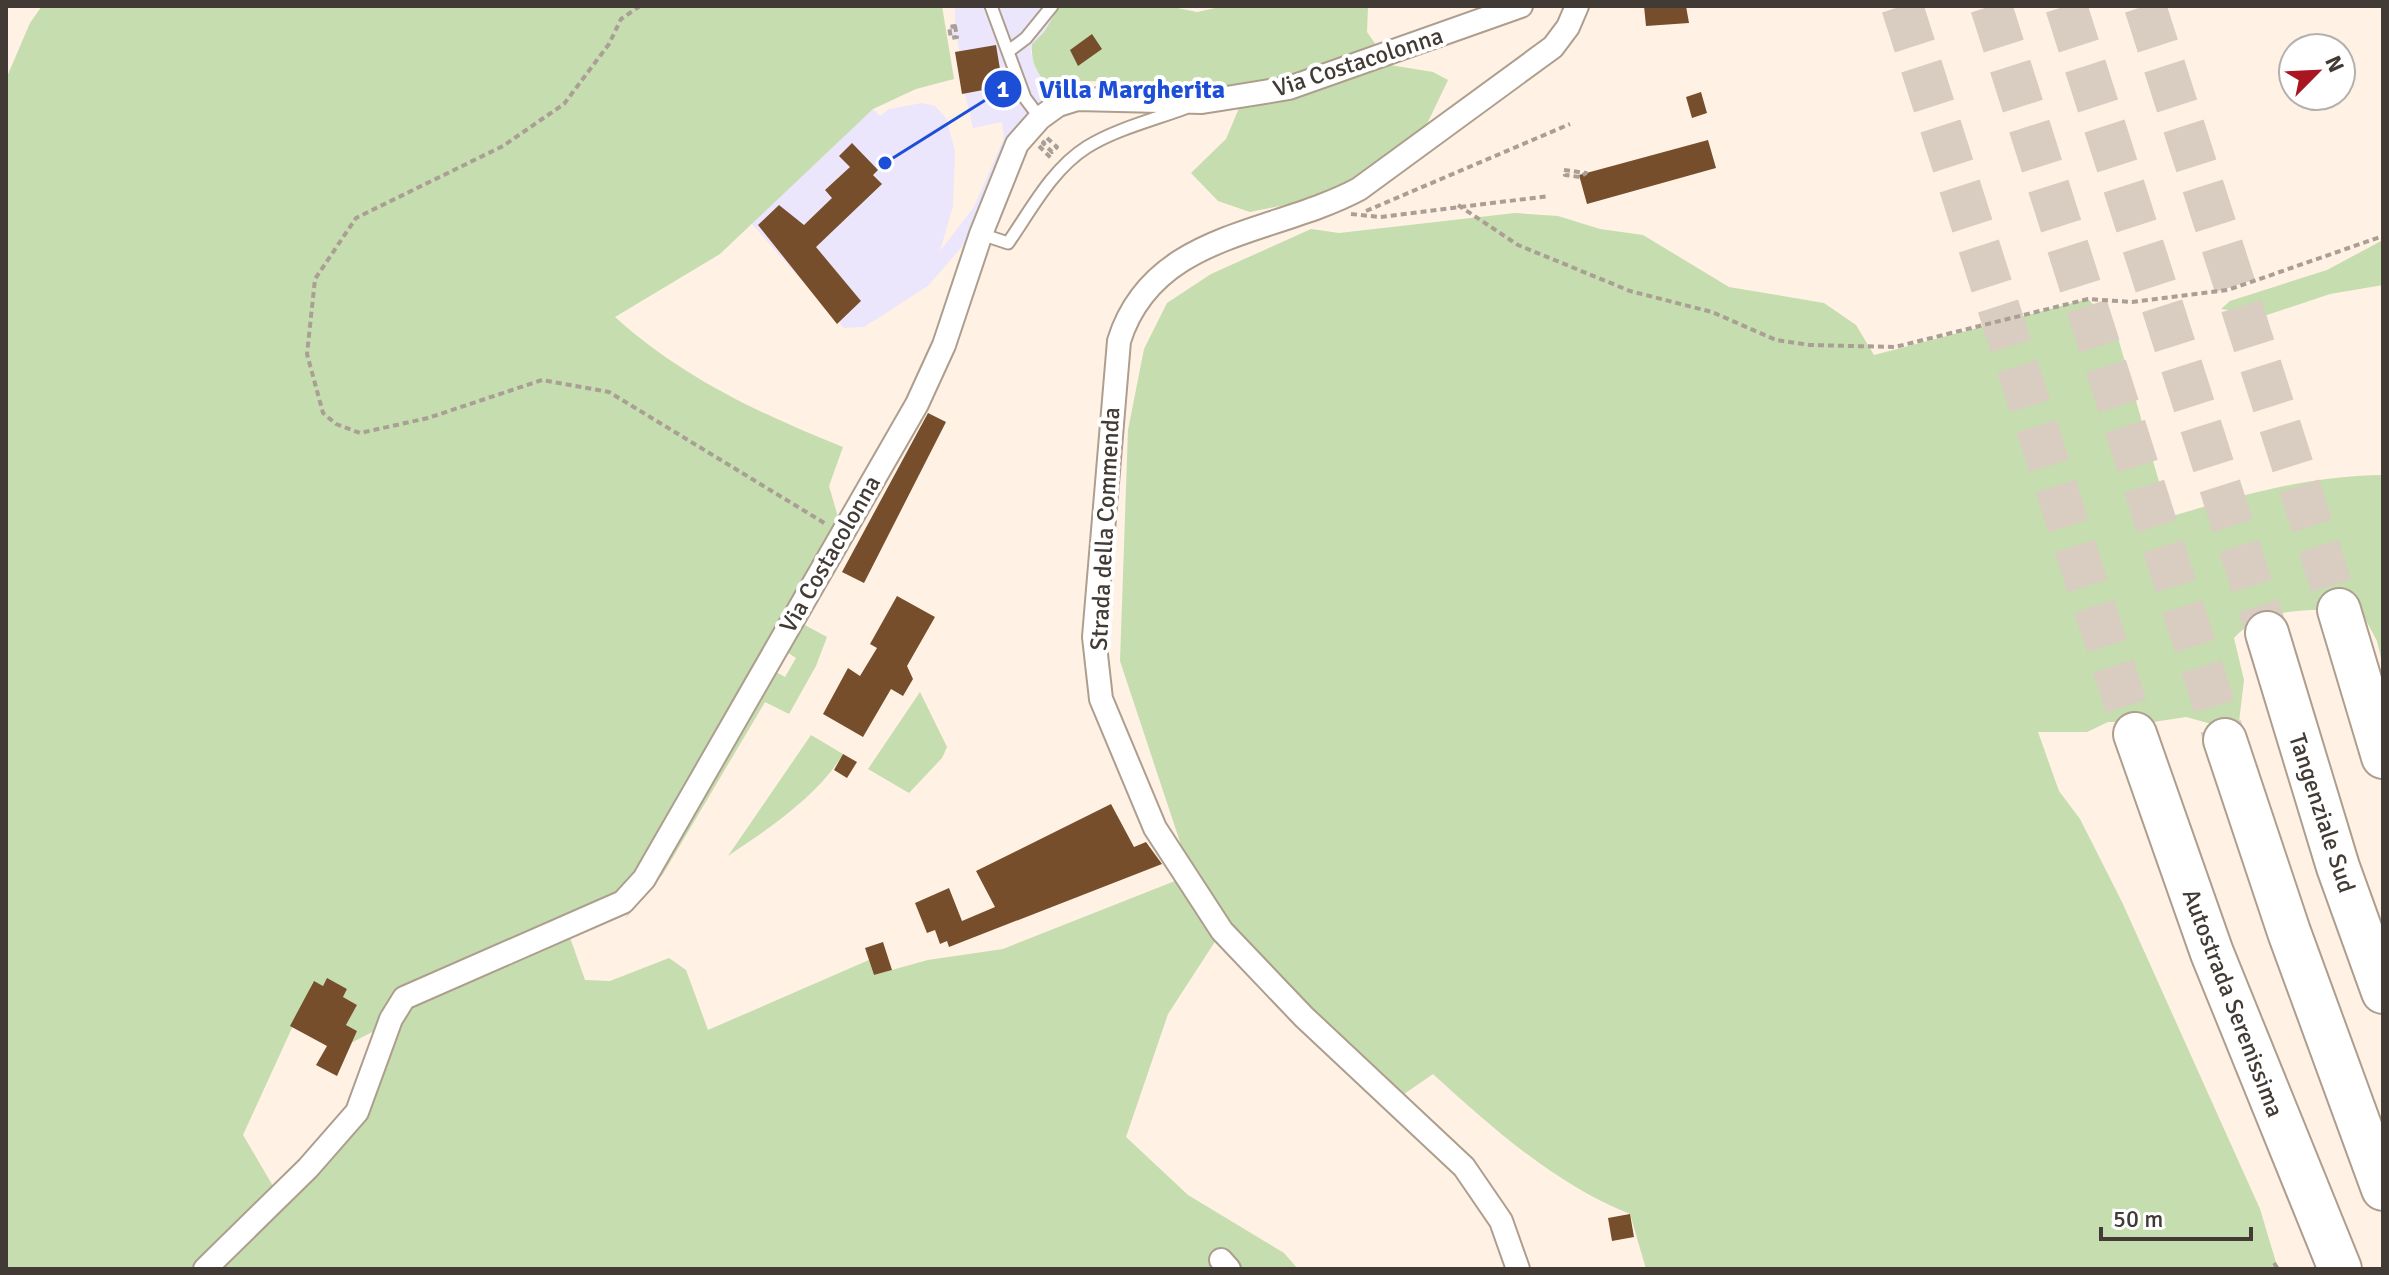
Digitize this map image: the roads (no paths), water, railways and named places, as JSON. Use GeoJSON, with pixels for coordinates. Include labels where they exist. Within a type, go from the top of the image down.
{"type":"FeatureCollection","features":[{"type":"Feature","properties":{"kind":"highway"},"geometry":{"type":"LineString","coordinates":[[2339,610],[2383,757]]}},
{"type":"Feature","properties":{"kind":"highway","name":"Tangenziale Sud"},"geometry":{"type":"LineString","coordinates":[[2267,633],[2338,867],[2383,992]]}},
{"type":"Feature","properties":{"kind":"highway","name":"Autostrada Serenissima"},"geometry":{"type":"LineString","coordinates":[[2135,734],[2212,953],[2340,1269]]}},
{"type":"Feature","properties":{"kind":"highway"},"geometry":{"type":"LineString","coordinates":[[2225,740],[2315,1005],[2383,1189]]}},
{"type":"Feature","properties":{"kind":"street","name":"Via Costacolonna"},"geometry":{"type":"LineString","coordinates":[[205,1269],[308,1168],[357,1112],[391,1019],[404,998],[623,902],[644,879],[917,404],[944,345],[981,234],[1017,144],[1044,128],[1077,99],[1202,102],[1289,88],[1521,6]]}},
{"type":"Feature","properties":{"kind":"street","name":"Strada della Commenda"},"geometry":{"type":"LineString","coordinates":[[1518,1269],[1501,1221],[1464,1167],[1304,1017],[1222,931],[1155,828],[1101,699],[1094,637],[1110,413],[1119,341],[1127,316],[1143,290],[1184,256],[1331,204],[1359,189],[1553,47],[1568,27],[1577,6]]}},
{"type":"Feature","properties":{"kind":"lane"},"geometry":{"type":"LineString","coordinates":[[991,6],[1010,50],[1025,98],[1044,128]]}},
{"type":"Feature","properties":{"kind":"lane"},"geometry":{"type":"LineString","coordinates":[[1010,50],[1026,38],[1052,6]]}},
{"type":"Feature","properties":{"kind":"lane"},"geometry":{"type":"LineString","coordinates":[[981,234],[1008,243],[1046,187],[1085,149],[1109,136],[1202,102]]}},
{"type":"Feature","properties":{"kind":"tunnel"},"geometry":{"type":"LineString","coordinates":[[1902,6],[2135,734]]}},
{"type":"Feature","properties":{"kind":"tunnel"},"geometry":{"type":"LineString","coordinates":[[1991,6],[2225,740]]}},
{"type":"Feature","properties":{"kind":"tunnel"},"geometry":{"type":"LineString","coordinates":[[2066,6],[2267,633]]}},
{"type":"Feature","properties":{"kind":"tunnel"},"geometry":{"type":"LineString","coordinates":[[2145,6],[2339,610]]}},
{"type":"Feature","properties":{"kind":"place","name":"Villa Margherita"},"geometry":{"type":"Point","coordinates":[885,163]}}]}
